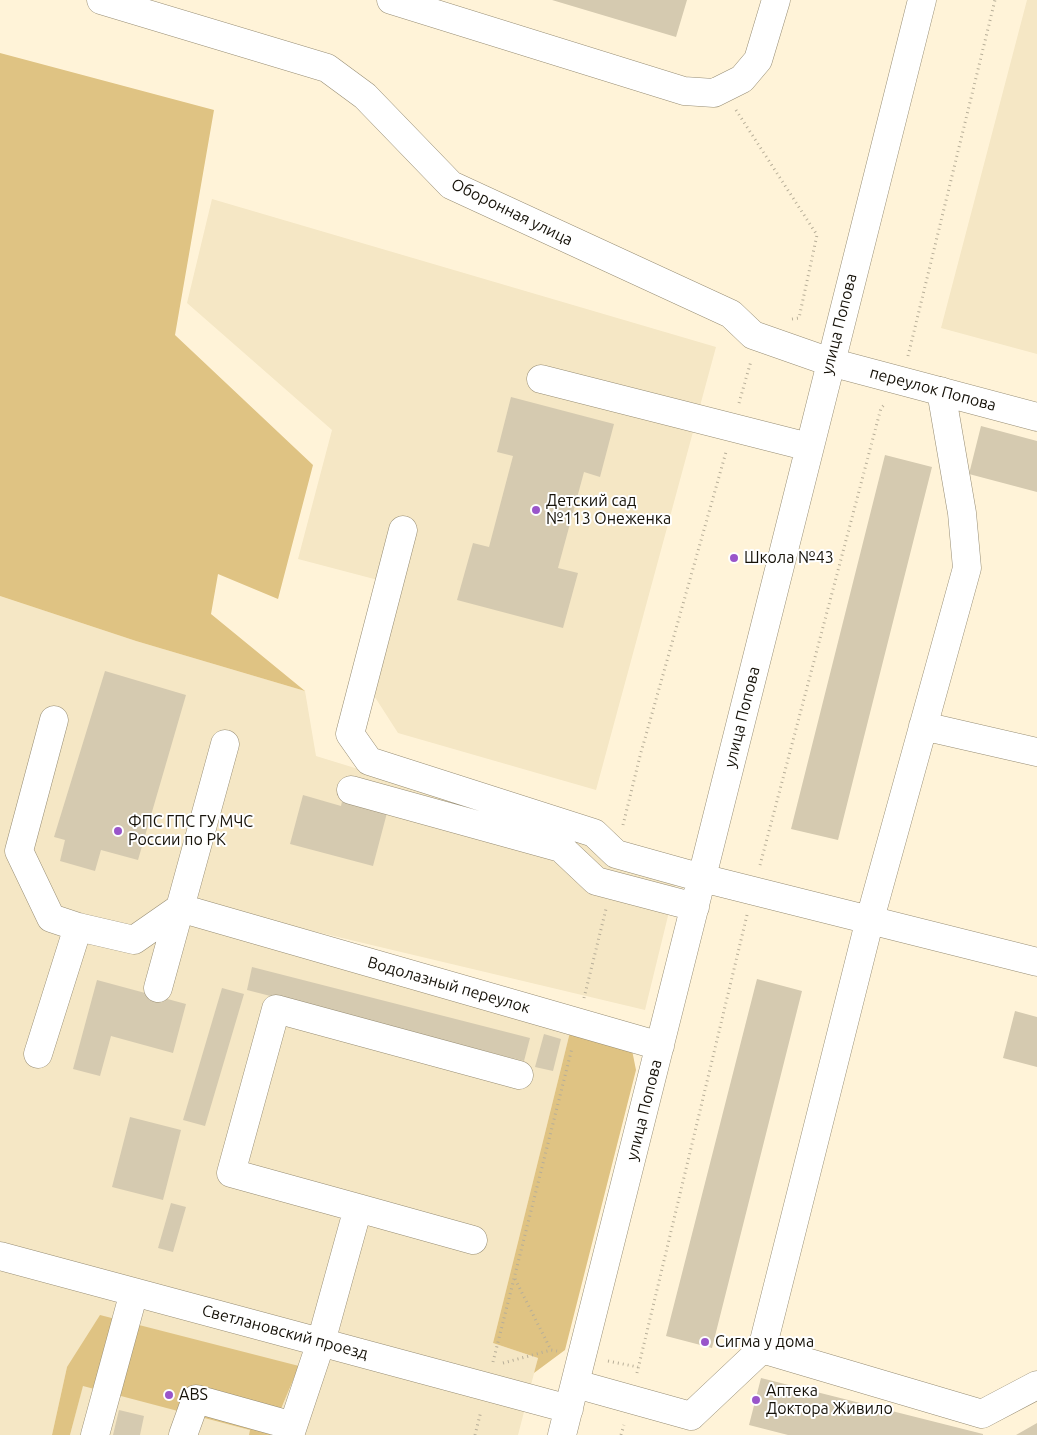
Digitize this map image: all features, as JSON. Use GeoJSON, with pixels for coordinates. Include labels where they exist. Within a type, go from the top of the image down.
{"type":"FeatureCollection","features":[{"type":"Feature","properties":{"kind":"street","name":"Оборонная улица"},"geometry":{"type":"LineString","coordinates":[[101,0],[327,68],[365,96],[451,185],[731,314],[753,335],[830,362]]}},
{"type":"Feature","properties":{"kind":"street"},"geometry":{"type":"LineString","coordinates":[[391,0],[684,92],[714,94],[742,79],[758,60],[776,0]]}},
{"type":"Feature","properties":{"kind":"street","name":"улица Попова"},"geometry":{"type":"LineString","coordinates":[[569,1410],[922,0]]}},
{"type":"Feature","properties":{"kind":"street","name":"переулок Попова"},"geometry":{"type":"LineString","coordinates":[[830,362],[1037,417]]}},
{"type":"Feature","properties":{"kind":"street"},"geometry":{"type":"LineString","coordinates":[[541,379],[809,447]]}},
{"type":"Feature","properties":{"kind":"street"},"geometry":{"type":"LineString","coordinates":[[693,1425],[762,1349],[870,919],[967,568],[962,513],[941,391]]}},
{"type":"Feature","properties":{"kind":"street"},"geometry":{"type":"LineString","coordinates":[[404,530],[350,734],[369,761],[594,833],[616,854],[702,878],[1037,962]]}},
{"type":"Feature","properties":{"kind":"street"},"geometry":{"type":"LineString","coordinates":[[54,720],[19,851],[51,918],[78,927],[134,940],[180,908]]}},
{"type":"Feature","properties":{"kind":"street"},"geometry":{"type":"LineString","coordinates":[[923,726],[1037,752]]}},
{"type":"Feature","properties":{"kind":"street"},"geometry":{"type":"LineString","coordinates":[[158,988],[225,744]]}},
{"type":"Feature","properties":{"kind":"street"},"geometry":{"type":"LineString","coordinates":[[350,790],[561,848],[596,881],[695,907]]}},
{"type":"Feature","properties":{"kind":"street","name":"Водолазный переулок"},"geometry":{"type":"LineString","coordinates":[[180,908],[660,1046]]}},
{"type":"Feature","properties":{"kind":"street"},"geometry":{"type":"LineString","coordinates":[[38,1054],[78,927]]}},
{"type":"Feature","properties":{"kind":"street"},"geometry":{"type":"LineString","coordinates":[[473,1240],[232,1173],[276,1009],[519,1076]]}},
{"type":"Feature","properties":{"kind":"street"},"geometry":{"type":"LineString","coordinates":[[183,1435],[196,1399],[291,1431],[322,1342],[358,1208]]}},
{"type":"Feature","properties":{"kind":"street","name":"Светлановский проезд"},"geometry":{"type":"LineString","coordinates":[[0,1256],[569,1410],[631,1399],[693,1425]]}},
{"type":"Feature","properties":{"kind":"street"},"geometry":{"type":"LineString","coordinates":[[95,1435],[134,1292]]}},
{"type":"Feature","properties":{"kind":"street"},"geometry":{"type":"LineString","coordinates":[[762,1349],[982,1414],[1037,1385]]}},
{"type":"Feature","properties":{"kind":"path"},"geometry":{"type":"LineString","coordinates":[[631,1399],[753,890],[881,408],[902,381],[995,0]]}},
{"type":"Feature","properties":{"kind":"path"},"geometry":{"type":"LineString","coordinates":[[722,90],[817,235],[800,318],[790,319]]}},
{"type":"Feature","properties":{"kind":"path"},"geometry":{"type":"LineString","coordinates":[[616,854],[640,756],[757,336]]}},
{"type":"Feature","properties":{"kind":"path"},"geometry":{"type":"LineString","coordinates":[[475,1435],[604,922],[610,885]]}},
{"type":"Feature","properties":{"kind":"path"},"geometry":{"type":"LineString","coordinates":[[514,1278],[551,1350]]}},
{"type":"Feature","properties":{"kind":"shaded area"},"geometry":{"type":"Polygon","coordinates":[[[1027,0],[1037,0],[1037,354],[941,328],[1027,0]]]}},
{"type":"Feature","properties":{"kind":"shaded area"},"geometry":{"type":"Polygon","coordinates":[[[0,53],[214,110],[175,335],[313,465],[278,599],[218,574],[211,614],[305,691],[136,641],[0,596],[0,53]]]}},
{"type":"Feature","properties":{"kind":"shaded area"},"geometry":{"type":"Polygon","coordinates":[[[212,199],[716,347],[596,790],[398,733],[371,691],[397,585],[298,559],[332,430],[187,303],[212,199]]]}},
{"type":"Feature","properties":{"kind":"shaded area"},"geometry":{"type":"Polygon","coordinates":[[[0,596],[136,641],[305,691],[316,756],[553,829],[677,879],[645,1010],[237,913],[571,1028],[493,1343],[538,1358],[518,1435],[270,1435],[299,1366],[67,1367],[52,1435],[0,1435],[0,596]]]}},
{"type":"Feature","properties":{"kind":"shaded area"},"geometry":{"type":"Polygon","coordinates":[[[571,1028],[632,1050],[636,1070],[565,1350],[534,1373],[538,1358],[493,1343],[571,1028]]]}},
{"type":"Feature","properties":{"kind":"shaded area"},"geometry":{"type":"Polygon","coordinates":[[[100,1315],[299,1366],[270,1435],[249,1435],[250,1430],[83,1386],[70,1435],[52,1435],[67,1367],[100,1315]]]}},
{"type":"Feature","properties":{"kind":"shaded area"},"geometry":{"type":"Polygon","coordinates":[[[83,1385],[251,1430],[249,1435],[70,1435],[83,1385]]]}},
{"type":"Feature","properties":{"kind":"building"},"geometry":{"type":"Polygon","coordinates":[[[552,0],[687,0],[676,37],[552,0]]]}},
{"type":"Feature","properties":{"kind":"building","name":"Детский сад №113 Онеженка"},"geometry":{"type":"Polygon","coordinates":[[[511,397],[614,424],[600,477],[584,472],[558,568],[578,573],[563,628],[457,600],[473,543],[489,547],[513,456],[497,452],[511,397]]]}},
{"type":"Feature","properties":{"kind":"building"},"geometry":{"type":"Polygon","coordinates":[[[981,426],[1037,441],[1037,492],[969,474],[981,426]]]}},
{"type":"Feature","properties":{"kind":"building"},"geometry":{"type":"Polygon","coordinates":[[[885,455],[932,467],[838,840],[791,829],[885,455]]]}},
{"type":"Feature","properties":{"kind":"building"},"geometry":{"type":"Polygon","coordinates":[[[105,671],[186,695],[138,860],[101,850],[95,871],[60,861],[65,840],[54,837],[105,671]]]}},
{"type":"Feature","properties":{"kind":"building"},"geometry":{"type":"Polygon","coordinates":[[[303,795],[341,806],[343,797],[388,809],[373,866],[290,844],[303,795]]]}},
{"type":"Feature","properties":{"kind":"building"},"geometry":{"type":"Polygon","coordinates":[[[252,967],[530,1038],[524,1061],[247,990],[252,967]]]}},
{"type":"Feature","properties":{"kind":"building"},"geometry":{"type":"Polygon","coordinates":[[[757,979],[802,991],[712,1348],[666,1336],[757,979]]]}},
{"type":"Feature","properties":{"kind":"building"},"geometry":{"type":"Polygon","coordinates":[[[97,980],[186,1004],[173,1053],[111,1036],[100,1076],[73,1069],[97,980]]]}},
{"type":"Feature","properties":{"kind":"building"},"geometry":{"type":"Polygon","coordinates":[[[222,988],[244,994],[205,1126],[183,1120],[222,988]]]}},
{"type":"Feature","properties":{"kind":"building"},"geometry":{"type":"Polygon","coordinates":[[[1015,1011],[1037,1017],[1037,1067],[1003,1058],[1015,1011]]]}},
{"type":"Feature","properties":{"kind":"building"},"geometry":{"type":"Polygon","coordinates":[[[544,1034],[561,1039],[553,1071],[535,1067],[544,1034]]]}},
{"type":"Feature","properties":{"kind":"building"},"geometry":{"type":"Polygon","coordinates":[[[130,1117],[181,1130],[163,1200],[112,1187],[130,1117]]]}},
{"type":"Feature","properties":{"kind":"building"},"geometry":{"type":"Polygon","coordinates":[[[171,1203],[186,1207],[173,1252],[158,1248],[171,1203]]]}},
{"type":"Feature","properties":{"kind":"building"},"geometry":{"type":"Polygon","coordinates":[[[761,1378],[983,1435],[788,1435],[749,1425],[761,1378]]]}},
{"type":"Feature","properties":{"kind":"building"},"geometry":{"type":"Polygon","coordinates":[[[119,1410],[144,1416],[140,1435],[113,1435],[119,1410]]]}},
{"type":"Feature","properties":{"kind":"building"},"geometry":{"type":"Polygon","coordinates":[[[1037,1423],[1037,1435],[1016,1435],[1037,1423]]]}},
{"type":"Feature","properties":{"kind":"place","name":"Детский сад №113 Онеженка"},"geometry":{"type":"Point","coordinates":[536,510]}},
{"type":"Feature","properties":{"kind":"place","name":"Школа №43"},"geometry":{"type":"Point","coordinates":[734,558]}},
{"type":"Feature","properties":{"kind":"place","name":"ФПС ГПС ГУ МЧС России по РК"},"geometry":{"type":"Point","coordinates":[118,831]}},
{"type":"Feature","properties":{"kind":"place","name":"Сигма у дома"},"geometry":{"type":"Point","coordinates":[705,1342]}},
{"type":"Feature","properties":{"kind":"place","name":"ABS"},"geometry":{"type":"Point","coordinates":[169,1395]}},
{"type":"Feature","properties":{"kind":"place","name":"Аптека Доктора Живило"},"geometry":{"type":"Point","coordinates":[756,1400]}}]}
